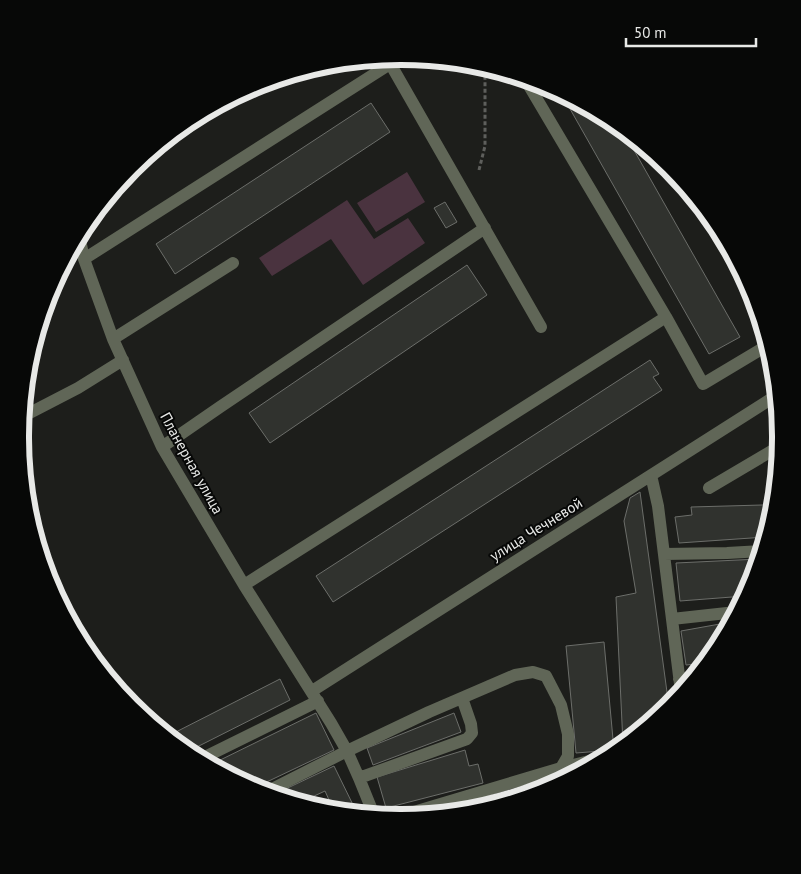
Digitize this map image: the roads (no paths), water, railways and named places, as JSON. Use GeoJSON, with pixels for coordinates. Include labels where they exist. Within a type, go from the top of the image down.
{"type":"FeatureCollection","features":[{"type":"Feature","properties":{"kind":"street"},"geometry":{"type":"LineString","coordinates":[[392,65],[541,327]]}},
{"type":"Feature","properties":{"kind":"street"},"geometry":{"type":"LineString","coordinates":[[84,259],[382,66]]}},
{"type":"Feature","properties":{"kind":"street"},"geometry":{"type":"LineString","coordinates":[[531,89],[666,317],[703,384],[762,349]]}},
{"type":"Feature","properties":{"kind":"street"},"geometry":{"type":"LineString","coordinates":[[162,447],[485,228]]}},
{"type":"Feature","properties":{"kind":"street","name":"Планерная улица"},"geometry":{"type":"LineString","coordinates":[[81,248],[113,339],[162,447],[244,585],[315,696],[346,751],[371,808]]}},
{"type":"Feature","properties":{"kind":"street"},"geometry":{"type":"LineString","coordinates":[[113,339],[233,262]]}},
{"type":"Feature","properties":{"kind":"street"},"geometry":{"type":"LineString","coordinates":[[244,585],[666,317]]}},
{"type":"Feature","properties":{"kind":"street"},"geometry":{"type":"LineString","coordinates":[[30,413],[78,388],[123,360]]}},
{"type":"Feature","properties":{"kind":"street","name":"улица Чечневой"},"geometry":{"type":"LineString","coordinates":[[209,755],[315,696],[651,475],[770,399]]}},
{"type":"Feature","properties":{"kind":"street"},"geometry":{"type":"LineString","coordinates":[[709,488],[771,451]]}},
{"type":"Feature","properties":{"kind":"street"},"geometry":{"type":"LineString","coordinates":[[651,475],[658,506],[680,682]]}},
{"type":"Feature","properties":{"kind":"street"},"geometry":{"type":"LineString","coordinates":[[664,554],[754,551]]}},
{"type":"Feature","properties":{"kind":"street"},"geometry":{"type":"LineString","coordinates":[[672,619],[727,613]]}},
{"type":"Feature","properties":{"kind":"street"},"geometry":{"type":"LineString","coordinates":[[276,787],[346,751],[462,698],[516,675],[533,672],[546,676],[561,705],[568,734],[568,756],[561,768]]}},
{"type":"Feature","properties":{"kind":"street"},"geometry":{"type":"LineString","coordinates":[[359,778],[468,739],[472,733],[471,724],[462,698]]}},
{"type":"Feature","properties":{"kind":"street"},"geometry":{"type":"LineString","coordinates":[[429,808],[576,764]]}}]}
